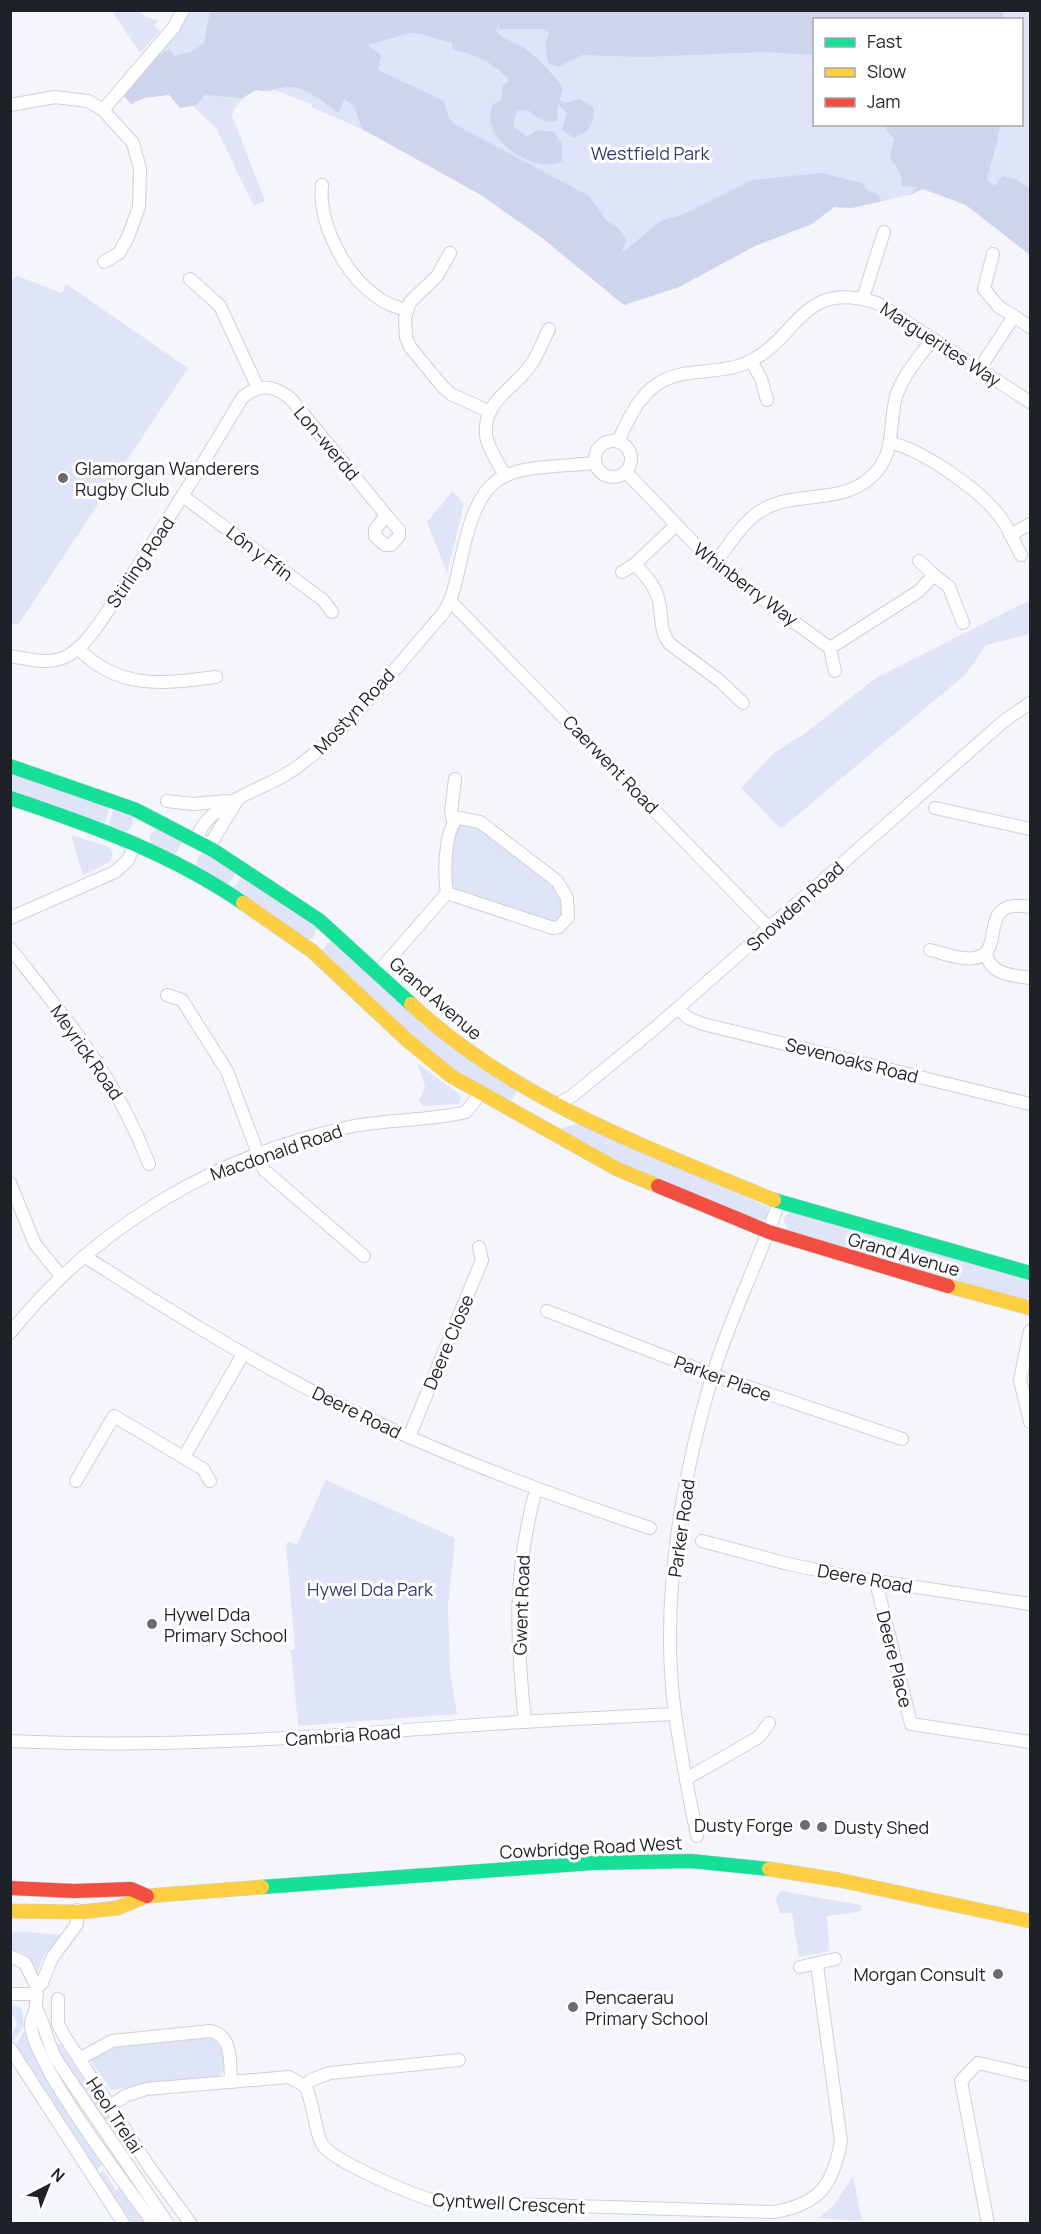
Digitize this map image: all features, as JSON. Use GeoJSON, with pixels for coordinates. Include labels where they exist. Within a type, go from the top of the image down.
{"type":"FeatureCollection","features":[{"type":"Feature","properties":{"kind":"main road","name":"Grand Avenue"},"geometry":{"type":"LineString","coordinates":[[10,766],[148,816],[197,841],[308,911],[452,1040],[502,1075],[556,1105],[672,1160],[779,1202],[1030,1273]]}},
{"type":"Feature","properties":{"kind":"main road","name":"Grand Avenue"},"geometry":{"type":"LineString","coordinates":[[10,798],[108,831],[135,843],[247,904],[312,951],[422,1053],[480,1094],[617,1169],[769,1232],[895,1271],[1030,1308]]}},
{"type":"Feature","properties":{"kind":"main road"},"geometry":{"type":"LineString","coordinates":[[135,843],[148,816]]}},
{"type":"Feature","properties":{"kind":"main road"},"geometry":{"type":"LineString","coordinates":[[182,867],[197,841]]}},
{"type":"Feature","properties":{"kind":"main road"},"geometry":{"type":"LineString","coordinates":[[312,951],[330,929]]}},
{"type":"Feature","properties":{"kind":"main road"},"geometry":{"type":"LineString","coordinates":[[528,1121],[556,1105]]}},
{"type":"Feature","properties":{"kind":"main road","name":"Cowbridge Road West"},"geometry":{"type":"LineString","coordinates":[[10,1911],[77,1912],[132,1905],[147,1896],[592,1863],[691,1861],[740,1864],[839,1880],[1030,1922]]}},
{"type":"Feature","properties":{"kind":"main road","name":"Cowbridge Road West"},"geometry":{"type":"LineString","coordinates":[[10,1888],[74,1891],[131,1889],[147,1896]]}},
{"type":"Feature","properties":{"kind":"street"},"geometry":{"type":"LineString","coordinates":[[103,110],[174,27],[183,10]]}},
{"type":"Feature","properties":{"kind":"street"},"geometry":{"type":"LineString","coordinates":[[10,105],[70,97],[88,101],[103,110],[134,143],[138,155],[141,182],[139,207],[128,237],[119,253],[104,262]]}},
{"type":"Feature","properties":{"kind":"street"},"geometry":{"type":"LineString","coordinates":[[322,184],[324,214],[343,257],[375,296],[406,310]]}},
{"type":"Feature","properties":{"kind":"street"},"geometry":{"type":"LineString","coordinates":[[863,298],[884,232]]}},
{"type":"Feature","properties":{"kind":"street"},"geometry":{"type":"LineString","coordinates":[[450,254],[437,276],[416,295],[406,310],[405,326],[410,347],[451,394],[490,412]]}},
{"type":"Feature","properties":{"kind":"street"},"geometry":{"type":"LineString","coordinates":[[993,254],[984,289],[999,307],[1030,327]]}},
{"type":"Feature","properties":{"kind":"street"},"geometry":{"type":"LineString","coordinates":[[190,279],[220,306],[258,388]]}},
{"type":"Feature","properties":{"kind":"street","name":"Marguerites Way"},"geometry":{"type":"LineString","coordinates":[[618,441],[640,401],[659,383],[687,373],[732,368],[751,361],[779,340],[800,316],[817,303],[835,298],[863,298],[888,309],[1030,402]]}},
{"type":"Feature","properties":{"kind":"street"},"geometry":{"type":"LineString","coordinates":[[980,368],[1014,316]]}},
{"type":"Feature","properties":{"kind":"street"},"geometry":{"type":"LineString","coordinates":[[505,476],[486,434],[490,412],[503,392],[530,367],[549,329]]}},
{"type":"Feature","properties":{"kind":"street"},"geometry":{"type":"LineString","coordinates":[[714,564],[760,511],[790,499],[843,494],[872,477],[884,460],[891,443],[896,396],[932,339]]}},
{"type":"Feature","properties":{"kind":"street"},"geometry":{"type":"LineString","coordinates":[[751,361],[760,378],[767,400]]}},
{"type":"Feature","properties":{"kind":"street","name":"Lon-werdd"},"geometry":{"type":"LineString","coordinates":[[258,388],[272,387],[291,399],[386,515]]}},
{"type":"Feature","properties":{"kind":"street","name":"Stirling Road"},"geometry":{"type":"LineString","coordinates":[[10,656],[50,661],[61,659],[78,648],[94,630],[184,497],[242,398],[258,388]]}},
{"type":"Feature","properties":{"kind":"street"},"geometry":{"type":"LineString","coordinates":[[618,441],[629,451],[631,463],[626,472],[621,475],[608,476],[598,469],[595,463],[595,453],[603,443],[618,441]]}},
{"type":"Feature","properties":{"kind":"street"},"geometry":{"type":"LineString","coordinates":[[891,443],[906,446],[944,468],[987,502],[999,516],[1021,555]]}},
{"type":"Feature","properties":{"kind":"street"},"geometry":{"type":"LineString","coordinates":[[450,601],[471,516],[484,492],[505,476],[527,468],[595,463]]}},
{"type":"Feature","properties":{"kind":"street","name":"Whinberry Way"},"geometry":{"type":"LineString","coordinates":[[626,472],[675,526],[714,564],[830,648]]}},
{"type":"Feature","properties":{"kind":"street","name":"Lôn y Ffin"},"geometry":{"type":"LineString","coordinates":[[184,497],[323,600],[332,612]]}},
{"type":"Feature","properties":{"kind":"street"},"geometry":{"type":"LineString","coordinates":[[1010,535],[1030,524]]}},
{"type":"Feature","properties":{"kind":"street"},"geometry":{"type":"LineString","coordinates":[[622,572],[635,564],[675,526]]}},
{"type":"Feature","properties":{"kind":"street"},"geometry":{"type":"LineString","coordinates":[[919,561],[949,587],[963,623]]}},
{"type":"Feature","properties":{"kind":"street"},"geometry":{"type":"LineString","coordinates":[[635,564],[658,596],[660,624],[664,637],[720,681],[743,703]]}},
{"type":"Feature","properties":{"kind":"street"},"geometry":{"type":"LineString","coordinates":[[835,671],[830,648],[919,591],[934,575]]}},
{"type":"Feature","properties":{"kind":"street","name":"Mostyn Road"},"geometry":{"type":"LineString","coordinates":[[197,841],[211,816],[227,803],[285,775],[319,751],[441,615],[450,601]]}},
{"type":"Feature","properties":{"kind":"street","name":"Caerwent Road"},"geometry":{"type":"LineString","coordinates":[[450,601],[770,929]]}},
{"type":"Feature","properties":{"kind":"street"},"geometry":{"type":"LineString","coordinates":[[78,648],[94,665],[122,678],[180,682],[216,677]]}},
{"type":"Feature","properties":{"kind":"street","name":"Snowden Road"},"geometry":{"type":"LineString","coordinates":[[556,1105],[572,1096],[678,1009],[1004,721],[1030,703]]}},
{"type":"Feature","properties":{"kind":"street"},"geometry":{"type":"LineString","coordinates":[[378,972],[447,893],[444,873],[453,821],[451,811],[455,779]]}},
{"type":"Feature","properties":{"kind":"street","name":"Mostyn Road"},"geometry":{"type":"LineString","coordinates":[[167,801],[193,804],[238,799]]}},
{"type":"Feature","properties":{"kind":"street"},"geometry":{"type":"LineString","coordinates":[[935,808],[1030,829]]}},
{"type":"Feature","properties":{"kind":"street"},"geometry":{"type":"LineString","coordinates":[[447,893],[553,928],[559,927],[568,917],[567,898],[557,881],[480,822],[459,818],[453,821]]}},
{"type":"Feature","properties":{"kind":"street"},"geometry":{"type":"LineString","coordinates":[[10,918],[115,873],[128,860],[135,843]]}},
{"type":"Feature","properties":{"kind":"street"},"geometry":{"type":"LineString","coordinates":[[1030,907],[1011,906],[1002,911],[996,918],[986,953],[988,962],[994,969],[1030,978]]}},
{"type":"Feature","properties":{"kind":"street","name":"Meyrick Road"},"geometry":{"type":"LineString","coordinates":[[10,948],[110,1081],[128,1112],[149,1164]]}},
{"type":"Feature","properties":{"kind":"street"},"geometry":{"type":"LineString","coordinates":[[930,950],[973,958],[986,953]]}},
{"type":"Feature","properties":{"kind":"street"},"geometry":{"type":"LineString","coordinates":[[167,995],[182,1000],[227,1071],[264,1170],[364,1256]]}},
{"type":"Feature","properties":{"kind":"street","name":"Sevenoaks Road"},"geometry":{"type":"LineString","coordinates":[[678,1009],[688,1018],[703,1024],[1030,1104]]}},
{"type":"Feature","properties":{"kind":"street","name":"Macdonald Road"},"geometry":{"type":"LineString","coordinates":[[10,1333],[61,1276],[84,1256],[163,1199],[219,1169],[258,1154],[350,1127],[466,1112],[480,1094]]}},
{"type":"Feature","properties":{"kind":"street"},"geometry":{"type":"LineString","coordinates":[[10,1183],[35,1244],[61,1276]]}},
{"type":"Feature","properties":{"kind":"street"},"geometry":{"type":"LineString","coordinates":[[769,1232],[779,1202]]}},
{"type":"Feature","properties":{"kind":"street","name":"Parker Road"},"geometry":{"type":"LineString","coordinates":[[697,1836],[675,1714],[670,1640],[674,1558],[697,1433],[712,1375],[736,1308],[769,1232]]}},
{"type":"Feature","properties":{"kind":"street","name":"Deere Close"},"geometry":{"type":"LineString","coordinates":[[409,1437],[482,1260],[479,1247]]}},
{"type":"Feature","properties":{"kind":"street","name":"Deere Road"},"geometry":{"type":"LineString","coordinates":[[84,1256],[243,1354],[324,1397],[409,1437],[536,1489],[650,1528]]}},
{"type":"Feature","properties":{"kind":"street","name":"Parker Place"},"geometry":{"type":"LineString","coordinates":[[547,1311],[712,1375],[902,1439]]}},
{"type":"Feature","properties":{"kind":"street"},"geometry":{"type":"LineString","coordinates":[[1030,1331],[1020,1380],[1030,1422]]}},
{"type":"Feature","properties":{"kind":"street"},"geometry":{"type":"LineString","coordinates":[[184,1457],[243,1354]]}},
{"type":"Feature","properties":{"kind":"street"},"geometry":{"type":"LineString","coordinates":[[76,1481],[114,1416],[203,1468],[210,1481]]}},
{"type":"Feature","properties":{"kind":"street","name":"Gwent Road"},"geometry":{"type":"LineString","coordinates":[[525,1722],[517,1599],[524,1539],[536,1489]]}},
{"type":"Feature","properties":{"kind":"street","name":"Deere Road"},"geometry":{"type":"LineString","coordinates":[[702,1541],[788,1564],[876,1582],[1030,1604]]}},
{"type":"Feature","properties":{"kind":"street","name":"Deere Place"},"geometry":{"type":"LineString","coordinates":[[876,1582],[911,1724],[1030,1742]]}},
{"type":"Feature","properties":{"kind":"street","name":"Cambria Road"},"geometry":{"type":"LineString","coordinates":[[10,1741],[83,1744],[210,1743],[675,1714]]}},
{"type":"Feature","properties":{"kind":"street"},"geometry":{"type":"LineString","coordinates":[[686,1779],[759,1737],[769,1723]]}},
{"type":"Feature","properties":{"kind":"street"},"geometry":{"type":"LineString","coordinates":[[74,1891],[77,1912]]}},
{"type":"Feature","properties":{"kind":"street","name":"Heol Trelai"},"geometry":{"type":"LineString","coordinates":[[77,1912],[77,1924],[52,1958],[37,1991],[36,2009],[30,2022],[40,2056],[124,2184],[154,2223]]}},
{"type":"Feature","properties":{"kind":"street"},"geometry":{"type":"LineString","coordinates":[[10,1956],[25,1962],[37,1991],[10,1994]]}},
{"type":"Feature","properties":{"kind":"street"},"geometry":{"type":"LineString","coordinates":[[800,1967],[817,1965],[835,1959]]}},
{"type":"Feature","properties":{"kind":"street","name":"Cyntwell Crescent"},"geometry":{"type":"LineString","coordinates":[[305,2086],[313,2102],[318,2135],[324,2147],[340,2159],[418,2197],[438,2202],[498,2205],[784,2210],[809,2201],[824,2187],[836,2170],[842,2141],[817,1965]]}},
{"type":"Feature","properties":{"kind":"street","name":"Heol Trelai"},"geometry":{"type":"LineString","coordinates":[[58,1999],[58,2024],[110,2106],[191,2223]]}},
{"type":"Feature","properties":{"kind":"street","name":"Heol Trelai"},"geometry":{"type":"LineString","coordinates":[[36,2009],[43,2020],[48,2044],[58,2062],[168,2223]]}},
{"type":"Feature","properties":{"kind":"street"},"geometry":{"type":"LineString","coordinates":[[79,2059],[99,2046],[112,2041],[210,2031],[226,2040],[231,2082]]}},
{"type":"Feature","properties":{"kind":"street"},"geometry":{"type":"LineString","coordinates":[[10,2048],[124,2223]]}},
{"type":"Feature","properties":{"kind":"street"},"geometry":{"type":"LineString","coordinates":[[110,2106],[125,2096],[146,2089],[289,2077],[305,2086],[311,2080],[330,2073],[459,2060]]}},
{"type":"Feature","properties":{"kind":"street"},"geometry":{"type":"LineString","coordinates":[[988,2223],[961,2081],[978,2063],[1030,2075]]}},
{"type":"Feature","properties":{"kind":"street"},"geometry":{"type":"LineString","coordinates":[[719,2223],[720,2210]]}},
{"type":"Feature","properties":{"kind":"green space","name":"Westfield Park"},"geometry":{"type":"Polygon","coordinates":[[[571,10],[813,20],[813,126],[986,126],[987,178],[1001,126],[1023,126],[1023,18],[1004,18],[1002,11],[1030,11],[1030,188],[1015,179],[1030,255],[966,205],[923,189],[909,195],[852,208],[834,207],[812,224],[755,246],[679,287],[624,305],[542,238],[488,199],[401,149],[311,107],[312,104],[274,90],[269,92],[256,90],[241,100],[232,115],[265,201],[254,206],[216,128],[149,65],[176,34],[189,11],[571,10]]]}},
{"type":"Feature","properties":{"kind":"green space"},"geometry":{"type":"Polygon","coordinates":[[[112,11],[138,11],[148,18],[159,20],[154,26],[160,31],[140,53],[112,11]]]}},
{"type":"Feature","properties":{"kind":"green space","name":"Glamorgan Wanderers Rugby Club"},"geometry":{"type":"Polygon","coordinates":[[[17,276],[62,293],[66,284],[188,368],[18,625],[10,623],[10,282],[17,276]]]}},
{"type":"Feature","properties":{"kind":"green space"},"geometry":{"type":"Polygon","coordinates":[[[453,491],[464,504],[447,573],[427,522],[453,491]]]}},
{"type":"Feature","properties":{"kind":"green space"},"geometry":{"type":"Polygon","coordinates":[[[1030,600],[1030,634],[986,645],[966,674],[781,829],[741,788],[774,753],[804,734],[876,678],[1030,600]]]}},
{"type":"Feature","properties":{"kind":"green space"},"geometry":{"type":"Polygon","coordinates":[[[10,772],[110,805],[104,826],[11,794],[10,772]]]}},
{"type":"Feature","properties":{"kind":"green space"},"geometry":{"type":"Polygon","coordinates":[[[114,807],[133,817],[132,827],[124,833],[108,827],[114,807]]]}},
{"type":"Feature","properties":{"kind":"green space"},"geometry":{"type":"Polygon","coordinates":[[[460,823],[474,824],[554,884],[561,895],[564,914],[556,922],[548,922],[459,892],[449,881],[454,829],[460,823]]]}},
{"type":"Feature","properties":{"kind":"green space"},"geometry":{"type":"Polygon","coordinates":[[[157,828],[182,842],[177,852],[173,854],[150,843],[150,835],[157,828]]]}},
{"type":"Feature","properties":{"kind":"green space"},"geometry":{"type":"Polygon","coordinates":[[[71,835],[109,847],[113,854],[110,862],[83,875],[71,835]]]}},
{"type":"Feature","properties":{"kind":"green space"},"geometry":{"type":"Polygon","coordinates":[[[204,852],[238,870],[227,887],[196,866],[197,858],[204,852]]]}},
{"type":"Feature","properties":{"kind":"green space"},"geometry":{"type":"Polygon","coordinates":[[[243,873],[317,928],[313,938],[308,940],[232,890],[243,873]]]}},
{"type":"Feature","properties":{"kind":"green space"},"geometry":{"type":"Polygon","coordinates":[[[330,941],[518,1089],[508,1106],[454,1074],[322,950],[330,941]]]}},
{"type":"Feature","properties":{"kind":"green space"},"geometry":{"type":"Polygon","coordinates":[[[418,1064],[458,1093],[461,1098],[459,1104],[423,1106],[419,1100],[425,1087],[418,1064]]]}},
{"type":"Feature","properties":{"kind":"green space"},"geometry":{"type":"Polygon","coordinates":[[[582,1122],[768,1207],[767,1218],[764,1221],[661,1183],[556,1130],[582,1122]]]}},
{"type":"Feature","properties":{"kind":"green space"},"geometry":{"type":"Polygon","coordinates":[[[790,1211],[1029,1281],[1030,1297],[1025,1299],[934,1276],[788,1230],[783,1219],[790,1211]]]}},
{"type":"Feature","properties":{"kind":"green space","name":"Hywel Dda Park"},"geometry":{"type":"Polygon","coordinates":[[[326,1480],[455,1538],[448,1606],[450,1670],[457,1714],[298,1726],[291,1650],[295,1649],[286,1544],[288,1542],[297,1544],[326,1480]]]}},
{"type":"Feature","properties":{"kind":"green space"},"geometry":{"type":"Polygon","coordinates":[[[781,1891],[861,1905],[862,1911],[827,1916],[829,1951],[799,1957],[792,1913],[780,1913],[776,1899],[781,1891]]]}},
{"type":"Feature","properties":{"kind":"green space"},"geometry":{"type":"Polygon","coordinates":[[[10,1931],[65,1935],[44,1956],[37,1973],[23,1953],[11,1950],[10,1931]]]}},
{"type":"Feature","properties":{"kind":"green space"},"geometry":{"type":"Polygon","coordinates":[[[11,2004],[22,2009],[24,2026],[12,2043],[11,2035],[17,2024],[14,2015],[11,2015],[11,2004]]]}},
{"type":"Feature","properties":{"kind":"green space"},"geometry":{"type":"Polygon","coordinates":[[[24,2031],[92,2143],[89,2145],[102,2165],[96,2171],[15,2046],[24,2031]]]}},
{"type":"Feature","properties":{"kind":"green space"},"geometry":{"type":"Polygon","coordinates":[[[209,2036],[221,2042],[226,2068],[219,2077],[111,2090],[90,2060],[95,2053],[105,2047],[209,2036]]]}},
{"type":"Feature","properties":{"kind":"green space"},"geometry":{"type":"Polygon","coordinates":[[[60,2043],[130,2149],[123,2153],[54,2047],[60,2043]]]}},
{"type":"Feature","properties":{"kind":"green space"},"geometry":{"type":"Polygon","coordinates":[[[104,2171],[116,2190],[122,2186],[149,2223],[131,2223],[98,2174],[104,2171]]]}},
{"type":"Feature","properties":{"kind":"green space"},"geometry":{"type":"Polygon","coordinates":[[[853,2177],[862,2221],[819,2218],[833,2206],[853,2177]]]}},
{"type":"Feature","properties":{"kind":"shaded area"},"geometry":{"type":"Polygon","coordinates":[[[1002,10],[1004,18],[813,18],[813,55],[764,52],[644,57],[582,55],[558,67],[548,63],[545,44],[549,33],[542,29],[499,29],[500,21],[495,31],[537,58],[563,88],[560,100],[565,103],[580,99],[594,108],[590,127],[573,138],[562,129],[567,113],[558,104],[557,121],[553,122],[541,120],[528,110],[517,111],[513,126],[527,137],[537,130],[554,132],[562,144],[562,161],[553,164],[542,164],[520,156],[501,142],[495,133],[490,119],[492,105],[501,100],[503,85],[509,80],[490,63],[470,54],[453,50],[452,42],[419,33],[367,44],[381,56],[378,70],[444,101],[449,118],[456,125],[589,196],[607,221],[616,226],[626,239],[622,253],[662,220],[682,215],[752,180],[822,173],[862,183],[867,191],[877,193],[882,201],[852,208],[834,207],[812,224],[755,246],[679,287],[624,305],[542,238],[481,195],[362,129],[354,106],[344,99],[339,113],[315,96],[295,87],[256,90],[242,98],[205,95],[196,105],[180,108],[169,95],[145,98],[131,104],[123,95],[159,54],[170,49],[174,56],[191,52],[204,43],[210,11],[1002,10]]]}},
{"type":"Feature","properties":{"kind":"shaded area"},"geometry":{"type":"Polygon","coordinates":[[[886,126],[1001,126],[987,180],[995,186],[1002,176],[1015,179],[1030,188],[1030,255],[966,205],[923,189],[909,195],[917,187],[902,186],[900,173],[890,157],[894,139],[886,130],[886,126]]]}},
{"type":"Feature","properties":{"kind":"traffic: fast"},"geometry":{"type":"LineString","coordinates":[[10,766],[134,809],[213,850],[319,920],[411,1004]]}},
{"type":"Feature","properties":{"kind":"traffic: fast"},"geometry":{"type":"LineString","coordinates":[[10,798],[101,830],[159,855],[243,903]]}},
{"type":"Feature","properties":{"kind":"traffic: fast"},"geometry":{"type":"LineString","coordinates":[[774,1200],[1030,1273]]}},
{"type":"Feature","properties":{"kind":"traffic: fast"},"geometry":{"type":"LineString","coordinates":[[262,1887],[592,1863],[691,1861],[769,1869]]}},
{"type":"Feature","properties":{"kind":"traffic: slow"},"geometry":{"type":"LineString","coordinates":[[243,903],[312,951],[407,1040],[451,1076],[617,1169],[658,1186]]}},
{"type":"Feature","properties":{"kind":"traffic: slow"},"geometry":{"type":"LineString","coordinates":[[411,1004],[451,1038],[493,1068],[537,1094],[630,1140],[774,1200]]}},
{"type":"Feature","properties":{"kind":"traffic: slow"},"geometry":{"type":"LineString","coordinates":[[948,1286],[1030,1308]]}},
{"type":"Feature","properties":{"kind":"traffic: slow"},"geometry":{"type":"LineString","coordinates":[[769,1869],[839,1880],[1030,1921]]}},
{"type":"Feature","properties":{"kind":"traffic: slow"},"geometry":{"type":"LineString","coordinates":[[10,1911],[81,1912],[117,1908],[147,1896],[262,1887]]}},
{"type":"Feature","properties":{"kind":"traffic: jam"},"geometry":{"type":"LineString","coordinates":[[658,1186],[769,1232],[948,1286]]}},
{"type":"Feature","properties":{"kind":"traffic: jam"},"geometry":{"type":"LineString","coordinates":[[10,1888],[74,1891],[131,1889],[147,1896]]}},
{"type":"Feature","properties":{"kind":"place","name":"Glamorgan Wanderers Rugby Club"},"geometry":{"type":"Point","coordinates":[63,478]}},
{"type":"Feature","properties":{"kind":"place","name":"Hywel Dda Primary School"},"geometry":{"type":"Point","coordinates":[152,1624]}},
{"type":"Feature","properties":{"kind":"place","name":"Dusty Forge"},"geometry":{"type":"Point","coordinates":[805,1825]}},
{"type":"Feature","properties":{"kind":"place","name":"Dusty Shed"},"geometry":{"type":"Point","coordinates":[822,1827]}},
{"type":"Feature","properties":{"kind":"place","name":"Morgan Consult"},"geometry":{"type":"Point","coordinates":[998,1974]}},
{"type":"Feature","properties":{"kind":"place","name":"Pencaerau Primary School"},"geometry":{"type":"Point","coordinates":[573,2007]}}]}
